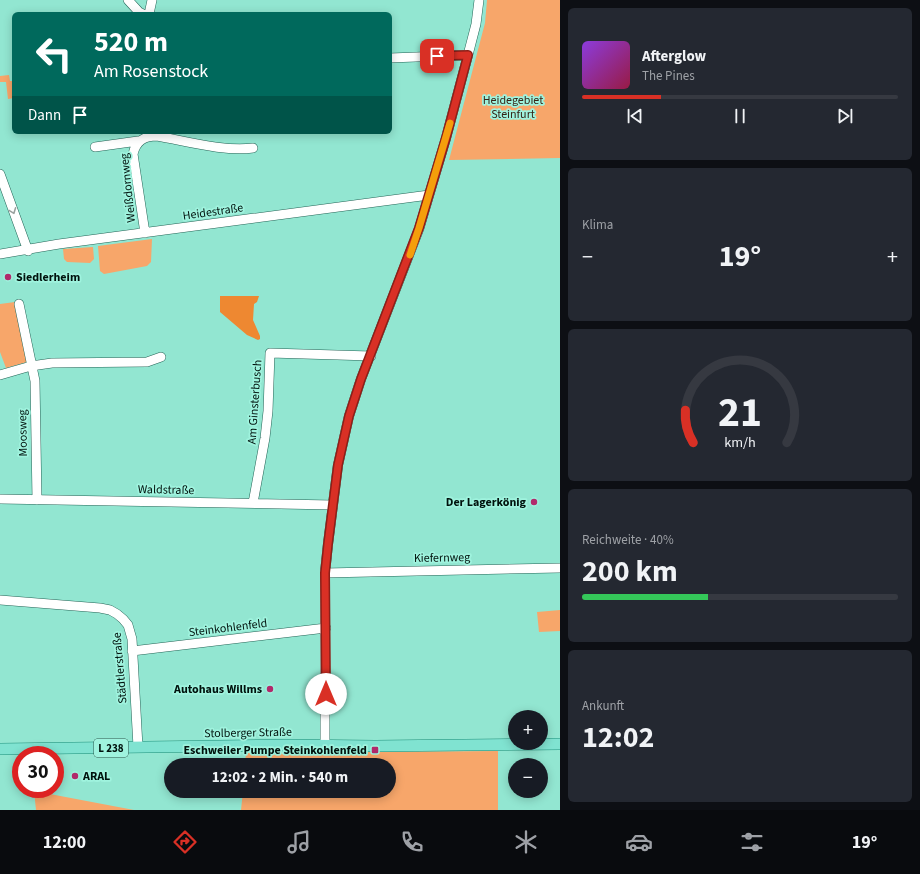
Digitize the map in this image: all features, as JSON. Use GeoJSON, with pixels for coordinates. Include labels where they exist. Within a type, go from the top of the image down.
{"type":"FeatureCollection","features":[{"type":"Feature","properties":{"kind":"main road","name":"Stolberger Straße"},"geometry":{"type":"LineString","coordinates":[[0,750],[138,747],[560,744]]}},
{"type":"Feature","properties":{"kind":"street"},"geometry":{"type":"LineString","coordinates":[[128,0],[140,12]]}},
{"type":"Feature","properties":{"kind":"street"},"geometry":{"type":"LineString","coordinates":[[149,12],[152,0]]}},
{"type":"Feature","properties":{"kind":"street"},"geometry":{"type":"LineString","coordinates":[[325,745],[325,573],[338,465],[349,416],[361,379],[408,262],[419,228],[468,55],[476,24],[479,0]]}},
{"type":"Feature","properties":{"kind":"street"},"geometry":{"type":"LineString","coordinates":[[392,58],[468,55]]}},
{"type":"Feature","properties":{"kind":"street","name":"Weißdornweg"},"geometry":{"type":"LineString","coordinates":[[95,147],[138,141],[146,137],[157,136],[228,149],[253,148]]}},
{"type":"Feature","properties":{"kind":"street","name":"Weißdornweg"},"geometry":{"type":"LineString","coordinates":[[138,141],[134,148],[133,154],[145,233]]}},
{"type":"Feature","properties":{"kind":"street"},"geometry":{"type":"LineString","coordinates":[[0,174],[28,250]]}},
{"type":"Feature","properties":{"kind":"street","name":"Heidestraße"},"geometry":{"type":"LineString","coordinates":[[0,254],[59,244],[429,195]]}},
{"type":"Feature","properties":{"kind":"street","name":"Moosweg"},"geometry":{"type":"LineString","coordinates":[[19,304],[34,381],[37,500]]}},
{"type":"Feature","properties":{"kind":"street","name":"Am Ginsterbusch"},"geometry":{"type":"LineString","coordinates":[[253,503],[265,438],[268,411],[270,353],[371,356]]}},
{"type":"Feature","properties":{"kind":"street"},"geometry":{"type":"LineString","coordinates":[[0,375],[31,366],[52,363],[147,362],[161,357]]}},
{"type":"Feature","properties":{"kind":"street","name":"Waldstraße"},"geometry":{"type":"LineString","coordinates":[[0,499],[333,505]]}},
{"type":"Feature","properties":{"kind":"street","name":"Kiefernweg"},"geometry":{"type":"LineString","coordinates":[[325,573],[560,568]]}},
{"type":"Feature","properties":{"kind":"street","name":"Städtlerstraße"},"geometry":{"type":"LineString","coordinates":[[0,600],[100,608],[110,610],[117,614],[128,625],[132,639],[138,747]]}},
{"type":"Feature","properties":{"kind":"street","name":"Steinkohlenfeld"},"geometry":{"type":"LineString","coordinates":[[132,651],[326,628]]}},
{"type":"Feature","properties":{"kind":"green space","name":"Heidegebiet Steinfurt"},"geometry":{"type":"Polygon","coordinates":[[[487,0],[560,0],[560,158],[449,160],[485,23],[487,0]]]}},
{"type":"Feature","properties":{"kind":"green space"},"geometry":{"type":"Polygon","coordinates":[[[9,75],[10,81],[12,81],[12,98],[8,99],[6,82],[0,82],[0,76],[9,75]]]}},
{"type":"Feature","properties":{"kind":"green space"},"geometry":{"type":"Polygon","coordinates":[[[152,239],[151,262],[147,266],[104,274],[100,271],[98,246],[152,239]]]}},
{"type":"Feature","properties":{"kind":"green space"},"geometry":{"type":"Polygon","coordinates":[[[93,247],[94,259],[90,263],[67,262],[64,259],[63,249],[93,247]]]}},
{"type":"Feature","properties":{"kind":"green space"},"geometry":{"type":"Polygon","coordinates":[[[15,302],[27,362],[6,368],[0,352],[0,304],[15,302]]]}},
{"type":"Feature","properties":{"kind":"green space"},"geometry":{"type":"Polygon","coordinates":[[[560,610],[560,631],[539,632],[537,612],[560,610]]]}},
{"type":"Feature","properties":{"kind":"green space"},"geometry":{"type":"Polygon","coordinates":[[[498,751],[498,810],[241,810],[242,798],[396,798],[396,758],[246,758],[246,753],[498,751]]]}},
{"type":"Feature","properties":{"kind":"green space"},"geometry":{"type":"Polygon","coordinates":[[[64,797],[134,810],[36,810],[35,798],[64,798],[64,797]]]}},
{"type":"Feature","properties":{"kind":"shaded area"},"geometry":{"type":"Polygon","coordinates":[[[220,296],[259,296],[257,302],[254,304],[253,320],[260,339],[258,340],[247,335],[220,312],[220,296]]]}},
{"type":"Feature","properties":{"kind":"slow traffic"},"geometry":{"type":"LineString","coordinates":[[410,255],[450,123]]}},
{"type":"Feature","properties":{"kind":"place","name":"Siedlerheim"},"geometry":{"type":"Point","coordinates":[8,277]}},
{"type":"Feature","properties":{"kind":"place","name":"Der Lagerkönig"},"geometry":{"type":"Point","coordinates":[534,502]}},
{"type":"Feature","properties":{"kind":"place","name":"Autohaus Willms"},"geometry":{"type":"Point","coordinates":[270,689]}},
{"type":"Feature","properties":{"kind":"place","name":"Eschweiler Pumpe Steinkohlenfeld"},"geometry":{"type":"Point","coordinates":[375,750]}},
{"type":"Feature","properties":{"kind":"place","name":"ARAL"},"geometry":{"type":"Point","coordinates":[75,776]}},
{"type":"Feature","properties":{"kind":"route"},"geometry":{"type":"LineString","coordinates":[[326,694],[325,573],[338,465],[349,416],[361,379],[405,268],[419,228],[446,138],[468,55],[437,56]]}}]}
